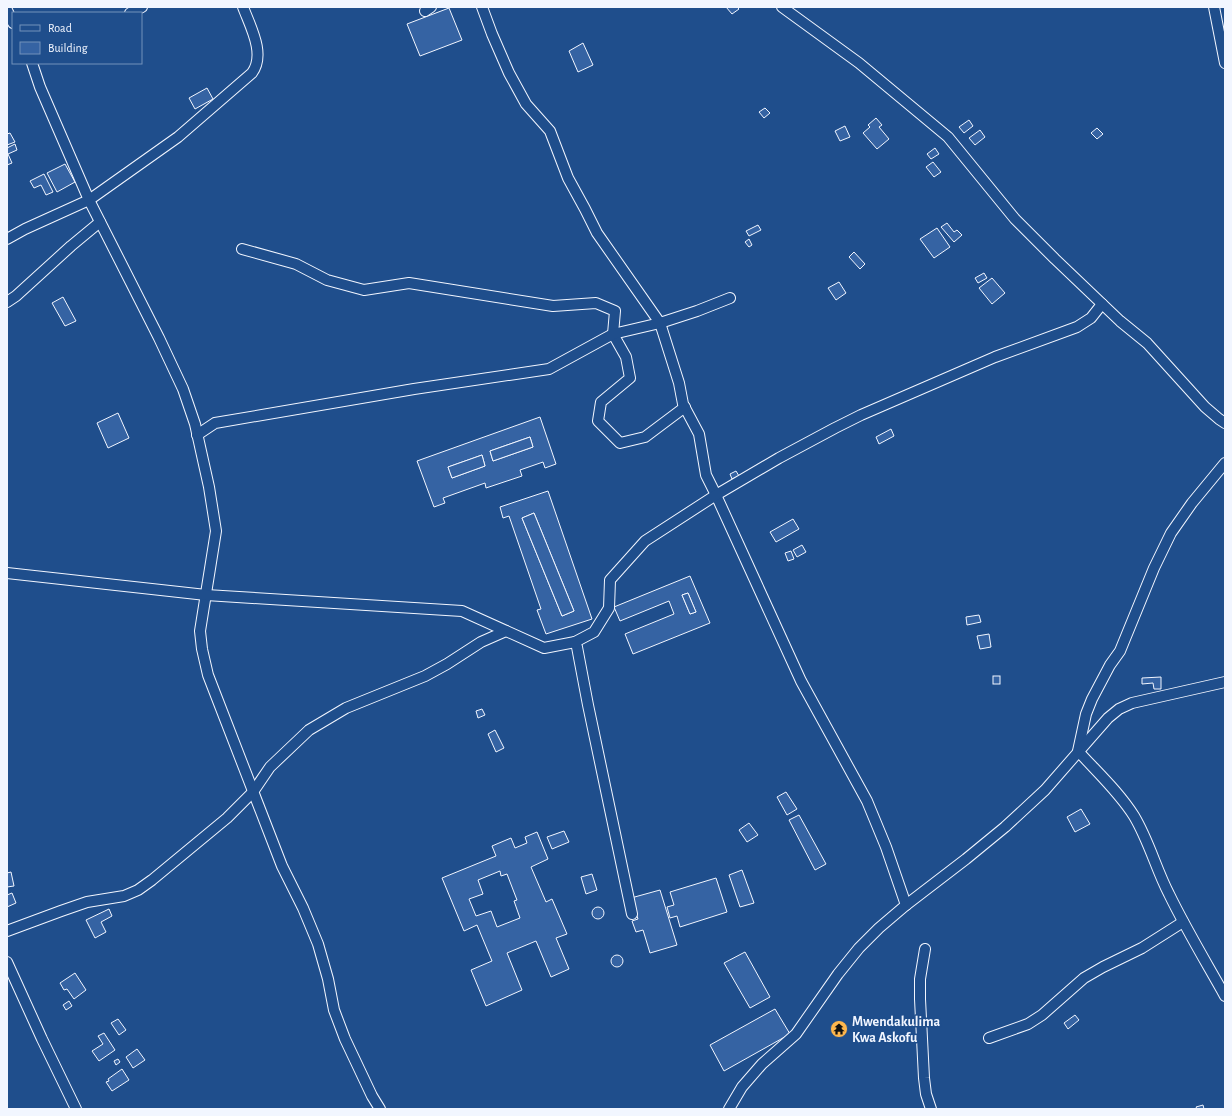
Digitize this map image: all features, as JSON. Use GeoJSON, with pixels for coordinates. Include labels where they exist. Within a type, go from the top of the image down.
{"type":"FeatureCollection","features":[{"type":"Feature","properties":{"kind":"street"},"geometry":{"type":"LineString","coordinates":[[132,12],[142,7]]}},
{"type":"Feature","properties":{"kind":"street"},"geometry":{"type":"LineString","coordinates":[[7,239],[89,200],[178,137],[252,73],[258,62],[258,47],[243,7]]}},
{"type":"Feature","properties":{"kind":"street"},"geometry":{"type":"LineString","coordinates":[[482,7],[509,73],[526,104],[550,131],[568,178],[596,233],[660,323],[679,383],[683,404],[699,434],[706,475],[801,681],[867,801],[886,847],[906,905]]}},
{"type":"Feature","properties":{"kind":"street"},"geometry":{"type":"LineString","coordinates":[[782,7],[859,63],[948,137],[1015,218],[1102,304],[1147,343],[1205,407],[1219,420],[1225,423]]}},
{"type":"Feature","properties":{"kind":"street"},"geometry":{"type":"LineString","coordinates":[[1214,7],[1225,63]]}},
{"type":"Feature","properties":{"kind":"street"},"geometry":{"type":"LineString","coordinates":[[7,10],[12,21]]}},
{"type":"Feature","properties":{"kind":"street"},"geometry":{"type":"LineString","coordinates":[[32,64],[40,87],[89,200],[159,338],[183,389],[197,435],[209,487],[216,531],[200,631],[202,649],[208,675],[282,866],[303,908],[318,944],[328,979],[334,1010],[345,1039],[372,1096],[380,1109]]}},
{"type":"Feature","properties":{"kind":"street"},"geometry":{"type":"LineString","coordinates":[[7,302],[16,296],[100,222]]}},
{"type":"Feature","properties":{"kind":"street"},"geometry":{"type":"LineString","coordinates":[[242,249],[296,264],[327,280],[364,290],[409,283],[553,306],[596,303],[615,311],[613,334],[626,357],[630,378],[601,402],[598,421],[620,443],[645,437],[685,407]]}},
{"type":"Feature","properties":{"kind":"street"},"geometry":{"type":"LineString","coordinates":[[197,435],[215,423],[414,389],[549,369],[613,334],[660,323],[730,298]]}},
{"type":"Feature","properties":{"kind":"street"},"geometry":{"type":"LineString","coordinates":[[7,573],[206,595],[462,611],[544,648],[575,642],[594,632],[609,608],[610,580],[645,541],[716,495],[786,454],[862,415],[995,356],[1077,327],[1091,318],[1102,304]]}},
{"type":"Feature","properties":{"kind":"street"},"geometry":{"type":"LineString","coordinates":[[1078,752],[1086,714],[1092,699],[1110,665],[1120,651],[1164,547],[1192,503],[1225,463]]}},
{"type":"Feature","properties":{"kind":"street"},"geometry":{"type":"LineString","coordinates":[[7,931],[74,906],[87,902],[124,896],[138,890],[222,822],[253,792],[270,767],[309,730],[346,708],[424,676],[447,664],[481,642],[506,631]]}},
{"type":"Feature","properties":{"kind":"street"},"geometry":{"type":"LineString","coordinates":[[575,642],[632,914]]}},
{"type":"Feature","properties":{"kind":"street"},"geometry":{"type":"LineString","coordinates":[[729,1109],[742,1087],[762,1064],[796,1034],[838,974],[859,948],[879,928],[906,905],[1005,827],[1044,790],[1108,718],[1119,709],[1132,703],[1225,682]]}},
{"type":"Feature","properties":{"kind":"street"},"geometry":{"type":"LineString","coordinates":[[1078,752],[1123,801],[1133,815],[1146,840],[1182,922],[1225,996]]}},
{"type":"Feature","properties":{"kind":"street"},"geometry":{"type":"LineString","coordinates":[[989,1038],[1028,1024],[1042,1015],[1084,978],[1142,948],[1182,922]]}},
{"type":"Feature","properties":{"kind":"street"},"geometry":{"type":"LineString","coordinates":[[925,949],[920,979],[920,1000],[924,1078],[926,1094],[931,1109]]}},
{"type":"Feature","properties":{"kind":"street"},"geometry":{"type":"LineString","coordinates":[[7,962],[76,1109]]}},
{"type":"Feature","properties":{"kind":"building"},"geometry":{"type":"Polygon","coordinates":[[[726,7],[737,7],[739,9],[732,14],[726,7]]]}},
{"type":"Feature","properties":{"kind":"building"},"geometry":{"type":"Polygon","coordinates":[[[449,8],[462,40],[420,56],[407,24],[449,8]]]}},
{"type":"Feature","properties":{"kind":"building"},"geometry":{"type":"Polygon","coordinates":[[[583,43],[593,65],[578,72],[569,51],[583,43]]]}},
{"type":"Feature","properties":{"kind":"building"},"geometry":{"type":"Polygon","coordinates":[[[207,88],[213,99],[195,109],[189,98],[207,88]]]}},
{"type":"Feature","properties":{"kind":"building"},"geometry":{"type":"Polygon","coordinates":[[[765,108],[770,113],[764,118],[759,112],[765,108]]]}},
{"type":"Feature","properties":{"kind":"building"},"geometry":{"type":"Polygon","coordinates":[[[876,118],[882,125],[879,127],[889,139],[877,149],[863,133],[870,127],[868,125],[876,118]]]}},
{"type":"Feature","properties":{"kind":"building"},"geometry":{"type":"Polygon","coordinates":[[[969,120],[973,126],[964,133],[959,127],[969,120]]]}},
{"type":"Feature","properties":{"kind":"building"},"geometry":{"type":"Polygon","coordinates":[[[845,126],[850,137],[840,141],[835,131],[845,126]]]}},
{"type":"Feature","properties":{"kind":"building"},"geometry":{"type":"Polygon","coordinates":[[[1097,128],[1103,134],[1097,139],[1091,133],[1097,128]]]}},
{"type":"Feature","properties":{"kind":"building"},"geometry":{"type":"Polygon","coordinates":[[[980,130],[985,137],[975,145],[969,138],[980,130]]]}},
{"type":"Feature","properties":{"kind":"building"},"geometry":{"type":"Polygon","coordinates":[[[10,133],[15,142],[7,145],[7,134],[10,133]]]}},
{"type":"Feature","properties":{"kind":"building"},"geometry":{"type":"Polygon","coordinates":[[[15,144],[17,150],[8,154],[12,163],[7,165],[7,148],[15,144]]]}},
{"type":"Feature","properties":{"kind":"building"},"geometry":{"type":"Polygon","coordinates":[[[935,148],[939,154],[931,159],[927,154],[935,148]]]}},
{"type":"Feature","properties":{"kind":"building"},"geometry":{"type":"Polygon","coordinates":[[[933,162],[941,172],[934,177],[926,167],[933,162]]]}},
{"type":"Feature","properties":{"kind":"building"},"geometry":{"type":"Polygon","coordinates":[[[65,164],[75,182],[57,192],[47,173],[65,164]]]}},
{"type":"Feature","properties":{"kind":"building"},"geometry":{"type":"Polygon","coordinates":[[[44,174],[53,192],[46,195],[41,185],[34,188],[30,181],[44,174]]]}},
{"type":"Feature","properties":{"kind":"building"},"geometry":{"type":"Polygon","coordinates":[[[947,223],[954,232],[957,230],[962,235],[954,242],[941,227],[947,223]]]}},
{"type":"Feature","properties":{"kind":"building"},"geometry":{"type":"Polygon","coordinates":[[[758,225],[761,230],[749,236],[746,231],[758,225]]]}},
{"type":"Feature","properties":{"kind":"building"},"geometry":{"type":"Polygon","coordinates":[[[937,228],[950,247],[934,258],[920,239],[937,228]]]}},
{"type":"Feature","properties":{"kind":"building"},"geometry":{"type":"Polygon","coordinates":[[[749,239],[752,245],[749,247],[745,242],[749,239]]]}},
{"type":"Feature","properties":{"kind":"building"},"geometry":{"type":"Polygon","coordinates":[[[854,252],[865,264],[860,269],[849,257],[854,252]]]}},
{"type":"Feature","properties":{"kind":"building"},"geometry":{"type":"Polygon","coordinates":[[[984,273],[987,278],[978,283],[975,278],[984,273]]]}},
{"type":"Feature","properties":{"kind":"building"},"geometry":{"type":"Polygon","coordinates":[[[992,278],[1005,293],[992,304],[979,288],[992,278]]]}},
{"type":"Feature","properties":{"kind":"building"},"geometry":{"type":"Polygon","coordinates":[[[839,282],[846,293],[836,300],[828,288],[839,282]]]}},
{"type":"Feature","properties":{"kind":"building"},"geometry":{"type":"Polygon","coordinates":[[[63,297],[76,321],[65,326],[52,303],[63,297]]]}},
{"type":"Feature","properties":{"kind":"building"},"geometry":{"type":"Polygon","coordinates":[[[118,413],[129,438],[108,448],[97,423],[118,413]]]}},
{"type":"Feature","properties":{"kind":"building"},"geometry":{"type":"Polygon","coordinates":[[[540,417],[556,464],[545,468],[543,462],[520,470],[522,476],[486,488],[485,483],[443,498],[445,503],[434,507],[417,461],[540,417]],[[530,437],[490,451],[493,461],[533,447],[530,437]],[[482,455],[448,467],[452,478],[485,466],[482,455]]]}},
{"type":"Feature","properties":{"kind":"building"},"geometry":{"type":"Polygon","coordinates":[[[891,429],[894,436],[879,444],[876,437],[891,429]]]}},
{"type":"Feature","properties":{"kind":"building"},"geometry":{"type":"Polygon","coordinates":[[[530,437],[533,447],[493,461],[490,451],[530,437]]]}},
{"type":"Feature","properties":{"kind":"building"},"geometry":{"type":"Polygon","coordinates":[[[482,455],[485,466],[452,478],[448,467],[482,455]]]}},
{"type":"Feature","properties":{"kind":"building"},"geometry":{"type":"Polygon","coordinates":[[[736,471],[739,476],[732,479],[730,474],[736,471]]]}},
{"type":"Feature","properties":{"kind":"building"},"geometry":{"type":"Polygon","coordinates":[[[548,491],[592,619],[546,634],[537,610],[541,609],[509,516],[503,518],[500,507],[548,491]],[[534,513],[522,518],[562,616],[574,611],[534,513]]]}},
{"type":"Feature","properties":{"kind":"building"},"geometry":{"type":"Polygon","coordinates":[[[534,513],[574,611],[562,616],[522,518],[534,513]]]}},
{"type":"Feature","properties":{"kind":"building"},"geometry":{"type":"Polygon","coordinates":[[[793,519],[799,529],[776,542],[770,532],[793,519]]]}},
{"type":"Feature","properties":{"kind":"building"},"geometry":{"type":"Polygon","coordinates":[[[802,545],[806,552],[797,557],[793,550],[802,545]]]}},
{"type":"Feature","properties":{"kind":"building"},"geometry":{"type":"Polygon","coordinates":[[[791,551],[794,559],[788,561],[785,553],[791,551]]]}},
{"type":"Feature","properties":{"kind":"building"},"geometry":{"type":"Polygon","coordinates":[[[690,576],[710,623],[633,654],[625,634],[674,614],[669,601],[620,621],[614,607],[690,576]],[[688,593],[682,595],[690,614],[696,612],[688,593]]]}},
{"type":"Feature","properties":{"kind":"building"},"geometry":{"type":"Polygon","coordinates":[[[688,593],[696,612],[690,614],[682,595],[688,593]]]}},
{"type":"Feature","properties":{"kind":"building"},"geometry":{"type":"Polygon","coordinates":[[[979,615],[981,622],[967,625],[966,617],[979,615]]]}},
{"type":"Feature","properties":{"kind":"building"},"geometry":{"type":"Polygon","coordinates":[[[989,634],[991,647],[980,649],[977,636],[989,634]]]}},
{"type":"Feature","properties":{"kind":"building"},"geometry":{"type":"Polygon","coordinates":[[[993,676],[1000,676],[1000,684],[993,684],[993,676]]]}},
{"type":"Feature","properties":{"kind":"building"},"geometry":{"type":"Polygon","coordinates":[[[1161,677],[1161,689],[1154,689],[1153,683],[1142,684],[1142,678],[1161,677]]]}},
{"type":"Feature","properties":{"kind":"building"},"geometry":{"type":"Polygon","coordinates":[[[482,709],[485,715],[478,718],[476,711],[482,709]]]}},
{"type":"Feature","properties":{"kind":"building"},"geometry":{"type":"Polygon","coordinates":[[[495,730],[504,748],[496,752],[488,734],[495,730]]]}},
{"type":"Feature","properties":{"kind":"building"},"geometry":{"type":"Polygon","coordinates":[[[786,792],[797,809],[787,815],[777,797],[786,792]]]}},
{"type":"Feature","properties":{"kind":"building"},"geometry":{"type":"Polygon","coordinates":[[[1081,809],[1090,824],[1075,832],[1067,817],[1081,809]]]}},
{"type":"Feature","properties":{"kind":"building"},"geometry":{"type":"Polygon","coordinates":[[[799,815],[826,864],[815,870],[789,820],[799,815]]]}},
{"type":"Feature","properties":{"kind":"building"},"geometry":{"type":"Polygon","coordinates":[[[749,823],[758,835],[747,842],[739,830],[749,823]]]}},
{"type":"Feature","properties":{"kind":"building"},"geometry":{"type":"Polygon","coordinates":[[[564,831],[569,842],[552,849],[547,837],[564,831]]]}},
{"type":"Feature","properties":{"kind":"building"},"geometry":{"type":"Polygon","coordinates":[[[537,832],[548,859],[531,867],[546,902],[552,899],[567,934],[556,938],[569,969],[551,977],[536,941],[507,953],[522,990],[486,1006],[471,970],[492,961],[477,925],[464,931],[442,878],[496,856],[492,846],[511,838],[515,848],[527,843],[525,837],[537,832]],[[500,871],[478,880],[483,894],[469,899],[476,916],[491,911],[497,927],[520,918],[514,901],[517,900],[507,874],[501,876],[500,871]]]}},
{"type":"Feature","properties":{"kind":"building"},"geometry":{"type":"Polygon","coordinates":[[[742,870],[754,903],[740,907],[729,875],[742,870]]]}},
{"type":"Feature","properties":{"kind":"building"},"geometry":{"type":"Polygon","coordinates":[[[11,872],[14,886],[7,887],[7,873],[11,872]]]}},
{"type":"Feature","properties":{"kind":"building"},"geometry":{"type":"Polygon","coordinates":[[[592,874],[597,890],[586,894],[581,877],[592,874]]]}},
{"type":"Feature","properties":{"kind":"building"},"geometry":{"type":"Polygon","coordinates":[[[716,878],[727,912],[680,927],[677,916],[670,918],[667,907],[674,905],[670,892],[716,878]]]}},
{"type":"Feature","properties":{"kind":"building"},"geometry":{"type":"Polygon","coordinates":[[[660,890],[677,945],[650,953],[643,930],[636,932],[632,921],[638,919],[631,898],[660,890]]]}},
{"type":"Feature","properties":{"kind":"building"},"geometry":{"type":"Polygon","coordinates":[[[12,893],[16,903],[7,907],[7,895],[12,893]]]}},
{"type":"Feature","properties":{"kind":"building"},"geometry":{"type":"Polygon","coordinates":[[[596,907],[600,907],[604,913],[600,919],[596,919],[592,915],[592,911],[596,907]]]}},
{"type":"Feature","properties":{"kind":"building"},"geometry":{"type":"Polygon","coordinates":[[[109,909],[112,916],[101,922],[106,932],[95,938],[86,920],[109,909]]]}},
{"type":"Feature","properties":{"kind":"building"},"geometry":{"type":"Polygon","coordinates":[[[745,952],[770,997],[750,1008],[724,963],[745,952]]]}},
{"type":"Feature","properties":{"kind":"building"},"geometry":{"type":"Polygon","coordinates":[[[615,955],[619,955],[623,961],[619,967],[615,967],[611,963],[611,959],[615,955]]]}},
{"type":"Feature","properties":{"kind":"building"},"geometry":{"type":"Polygon","coordinates":[[[75,973],[86,990],[74,999],[67,989],[64,990],[60,983],[75,973]]]}},
{"type":"Feature","properties":{"kind":"building"},"geometry":{"type":"Polygon","coordinates":[[[69,1001],[72,1006],[66,1010],[63,1005],[69,1001]]]}},
{"type":"Feature","properties":{"kind":"building"},"geometry":{"type":"Polygon","coordinates":[[[775,1009],[790,1034],[724,1071],[710,1045],[775,1009]]]}},
{"type":"Feature","properties":{"kind":"building"},"geometry":{"type":"Polygon","coordinates":[[[1075,1015],[1079,1020],[1068,1029],[1064,1023],[1075,1015]]]}},
{"type":"Feature","properties":{"kind":"building"},"geometry":{"type":"Polygon","coordinates":[[[118,1019],[126,1030],[119,1035],[111,1023],[118,1019]]]}},
{"type":"Feature","properties":{"kind":"building"},"geometry":{"type":"Polygon","coordinates":[[[104,1033],[115,1050],[99,1061],[92,1051],[103,1044],[98,1036],[104,1033]]]}},
{"type":"Feature","properties":{"kind":"building"},"geometry":{"type":"Polygon","coordinates":[[[137,1049],[145,1060],[133,1068],[126,1057],[137,1049]]]}},
{"type":"Feature","properties":{"kind":"building"},"geometry":{"type":"Polygon","coordinates":[[[118,1059],[120,1062],[116,1065],[114,1061],[118,1059]]]}},
{"type":"Feature","properties":{"kind":"building"},"geometry":{"type":"Polygon","coordinates":[[[122,1069],[129,1080],[112,1091],[106,1082],[122,1069]]]}},
{"type":"Feature","properties":{"kind":"building"},"geometry":{"type":"Polygon","coordinates":[[[1203,1105],[1204,1109],[1197,1109],[1196,1107],[1203,1105]]]}},
{"type":"Feature","properties":{"kind":"place","name":"Mwendakulima Kwa Askofu"},"geometry":{"type":"Point","coordinates":[839,1029]}}]}
